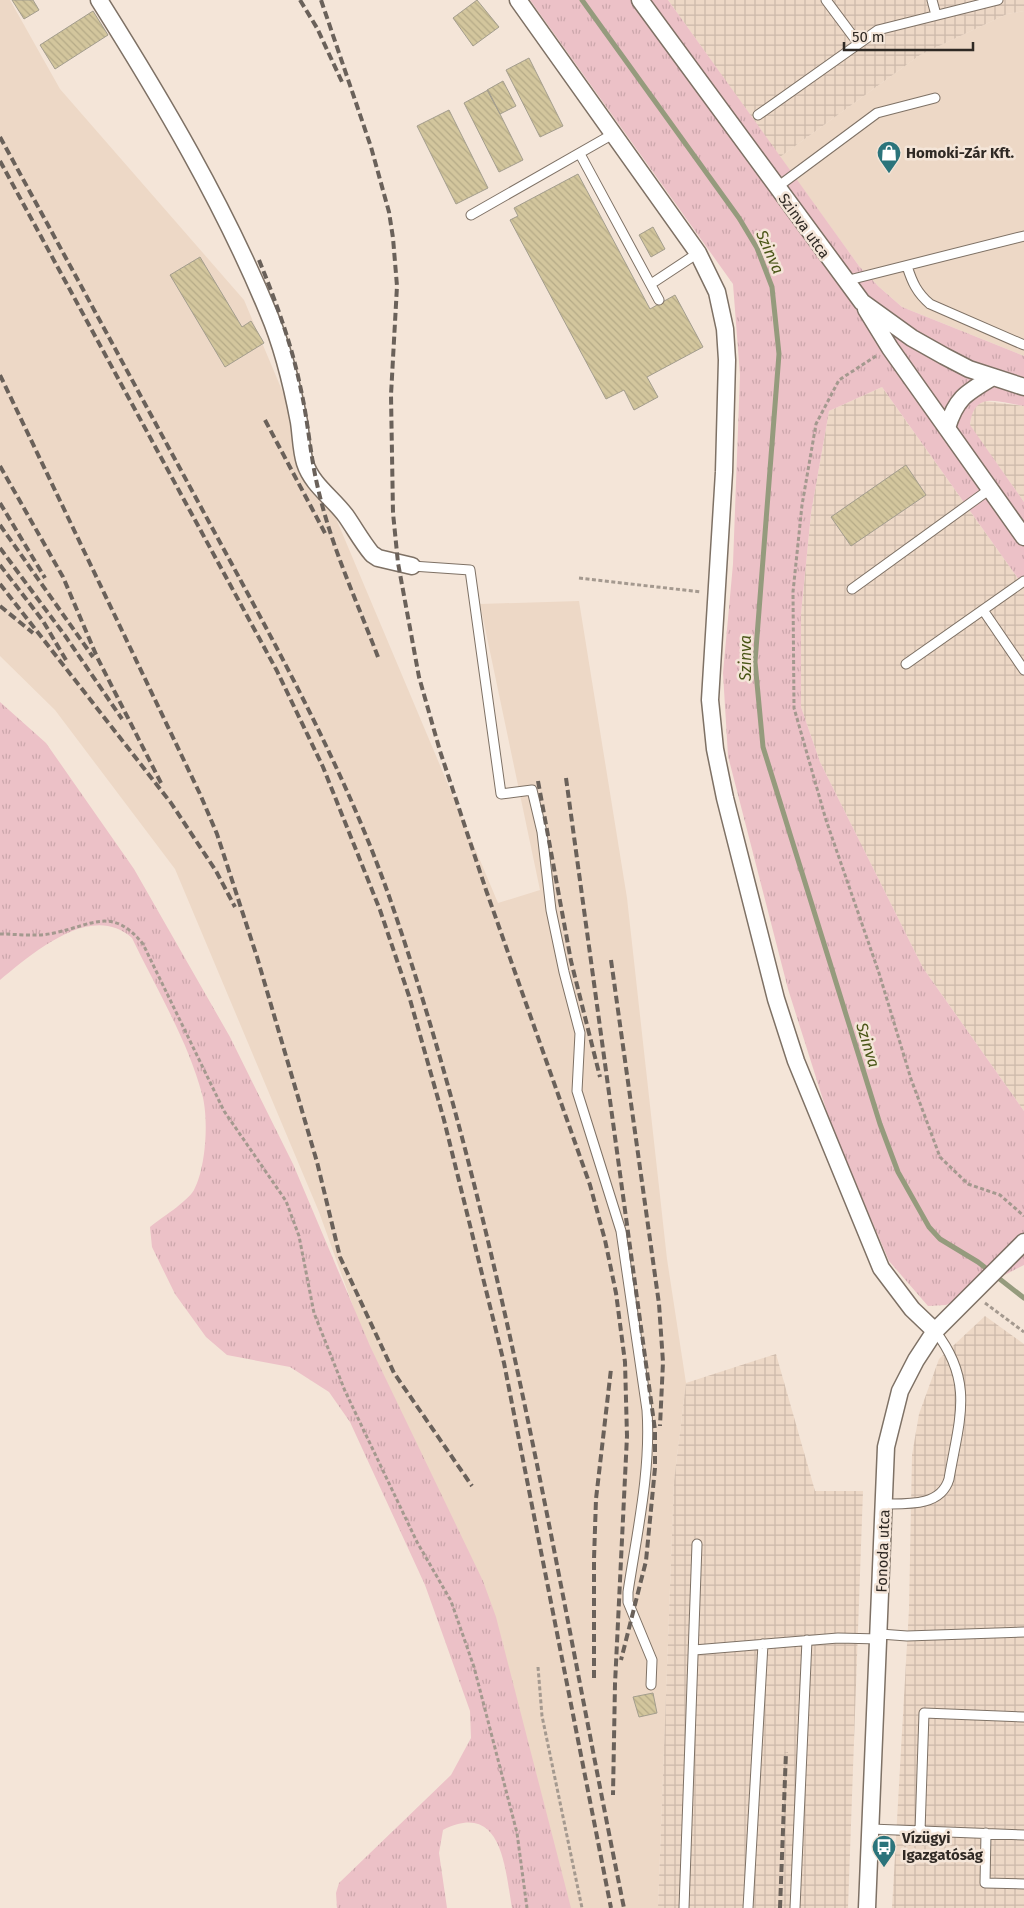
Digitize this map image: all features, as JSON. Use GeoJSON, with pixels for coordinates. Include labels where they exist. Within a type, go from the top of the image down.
{"type":"FeatureCollection","features":[{"type":"Feature","properties":{"kind":"street"},"geometry":{"type":"LineString","coordinates":[[99,0],[149,79],[236,239],[247,263],[271,319],[284,359],[299,423],[305,464],[309,473],[346,516],[372,554],[378,558],[412,566]]}},
{"type":"Feature","properties":{"kind":"street"},"geometry":{"type":"LineString","coordinates":[[518,0],[700,256],[717,292],[724,329],[727,360],[717,594],[710,700],[715,749],[725,798],[776,999],[796,1061],[881,1268],[912,1309],[936,1331]]}},
{"type":"Feature","properties":{"kind":"street","name":"Szinva utca"},"geometry":{"type":"LineString","coordinates":[[640,0],[776,188],[862,302],[920,342],[969,368],[993,378],[1024,387]]}},
{"type":"Feature","properties":{"kind":"street"},"geometry":{"type":"LineString","coordinates":[[862,302],[890,348],[1024,537]]}},
{"type":"Feature","properties":{"kind":"street"},"geometry":{"type":"LineString","coordinates":[[947,428],[957,401],[967,392],[993,378]]}},
{"type":"Feature","properties":{"kind":"street","name":"Fonoda utca"},"geometry":{"type":"LineString","coordinates":[[868,1908],[886,1447],[894,1408],[906,1376],[936,1331],[1024,1242]]}},
{"type":"Feature","properties":{"kind":"lane"},"geometry":{"type":"LineString","coordinates":[[826,0],[858,43]]}},
{"type":"Feature","properties":{"kind":"lane"},"geometry":{"type":"LineString","coordinates":[[932,0],[936,15]]}},
{"type":"Feature","properties":{"kind":"lane"},"geometry":{"type":"LineString","coordinates":[[758,115],[878,30],[998,0]]}},
{"type":"Feature","properties":{"kind":"lane"},"geometry":{"type":"LineString","coordinates":[[776,188],[877,113],[935,98]]}},
{"type":"Feature","properties":{"kind":"lane"},"geometry":{"type":"LineString","coordinates":[[471,215],[613,134]]}},
{"type":"Feature","properties":{"kind":"lane"},"geometry":{"type":"LineString","coordinates":[[580,154],[659,300]]}},
{"type":"Feature","properties":{"kind":"lane"},"geometry":{"type":"LineString","coordinates":[[845,281],[1024,236]]}},
{"type":"Feature","properties":{"kind":"lane"},"geometry":{"type":"LineString","coordinates":[[651,284],[700,256]]}},
{"type":"Feature","properties":{"kind":"lane"},"geometry":{"type":"LineString","coordinates":[[906,266],[920,296],[930,304],[1024,345]]}},
{"type":"Feature","properties":{"kind":"lane"},"geometry":{"type":"LineString","coordinates":[[852,589],[990,489]]}},
{"type":"Feature","properties":{"kind":"lane"},"geometry":{"type":"LineString","coordinates":[[412,566],[470,570],[501,794],[532,790],[542,832],[551,910],[564,972],[580,1033],[577,1091],[621,1231],[647,1410],[648,1427],[644,1492],[628,1602],[652,1660],[652,1684]]}},
{"type":"Feature","properties":{"kind":"lane"},"geometry":{"type":"LineString","coordinates":[[906,664],[1024,581]]}},
{"type":"Feature","properties":{"kind":"lane"},"geometry":{"type":"LineString","coordinates":[[984,610],[1024,670]]}},
{"type":"Feature","properties":{"kind":"lane"},"geometry":{"type":"LineString","coordinates":[[884,1504],[907,1504],[936,1498],[947,1486],[962,1404],[962,1389],[950,1349],[936,1331]]}},
{"type":"Feature","properties":{"kind":"lane"},"geometry":{"type":"LineString","coordinates":[[684,1908],[697,1544]]}},
{"type":"Feature","properties":{"kind":"lane"},"geometry":{"type":"LineString","coordinates":[[694,1650],[838,1638],[1024,1632]]}},
{"type":"Feature","properties":{"kind":"lane"},"geometry":{"type":"LineString","coordinates":[[795,1908],[807,1640]]}},
{"type":"Feature","properties":{"kind":"lane"},"geometry":{"type":"LineString","coordinates":[[748,1908],[763,1644]]}},
{"type":"Feature","properties":{"kind":"lane"},"geometry":{"type":"LineString","coordinates":[[920,1831],[924,1713],[1024,1716]]}},
{"type":"Feature","properties":{"kind":"lane"},"geometry":{"type":"LineString","coordinates":[[871,1829],[1024,1835]]}},
{"type":"Feature","properties":{"kind":"lane"},"geometry":{"type":"LineString","coordinates":[[986,1833],[985,1883],[1024,1884]]}},
{"type":"Feature","properties":{"kind":"path"},"geometry":{"type":"LineString","coordinates":[[890,348],[839,380],[816,424],[802,505],[793,592],[794,708],[826,820],[879,973],[911,1079],[940,1157],[968,1184],[1000,1195],[1024,1216]]}},
{"type":"Feature","properties":{"kind":"path"},"geometry":{"type":"LineString","coordinates":[[579,578],[717,594]]}},
{"type":"Feature","properties":{"kind":"path"},"geometry":{"type":"LineString","coordinates":[[0,934],[53,934],[100,920],[119,923],[132,931],[143,944],[224,1111],[286,1201],[299,1236],[314,1313],[345,1392],[413,1533],[451,1601],[474,1667],[517,1833],[527,1908]]}},
{"type":"Feature","properties":{"kind":"path"},"geometry":{"type":"LineString","coordinates":[[984,1302],[1024,1332]]}},
{"type":"Feature","properties":{"kind":"path"},"geometry":{"type":"LineString","coordinates":[[538,1667],[542,1716],[582,1908]]}},
{"type":"Feature","properties":{"kind":"shaded area"},"geometry":{"type":"Polygon","coordinates":[[[0,0],[10,0],[60,89],[244,300],[498,903],[540,890],[480,604],[579,601],[627,898],[667,1259],[686,1383],[674,1481],[658,1908],[570,1908],[319,1212],[175,869],[55,710],[0,656],[0,0]]]}},
{"type":"Feature","properties":{"kind":"shaded area"},"geometry":{"type":"Polygon","coordinates":[[[668,0],[1024,0],[1024,11],[1007,14],[920,55],[780,157],[668,0]]]}},
{"type":"Feature","properties":{"kind":"shaded area"},"geometry":{"type":"Polygon","coordinates":[[[1024,11],[1024,356],[902,307],[859,266],[780,157],[920,55],[1007,14],[1024,11]]]}},
{"type":"Feature","properties":{"kind":"shaded area"},"geometry":{"type":"Polygon","coordinates":[[[882,387],[1024,587],[1024,1111],[923,968],[820,762],[801,707],[801,614],[811,513],[829,411],[882,387]]]}},
{"type":"Feature","properties":{"kind":"shaded area"},"geometry":{"type":"Polygon","coordinates":[[[984,401],[1024,406],[1024,502],[970,426],[971,414],[976,405],[984,401]]]}},
{"type":"Feature","properties":{"kind":"shaded area"},"geometry":{"type":"Polygon","coordinates":[[[985,1316],[1024,1344],[1024,1908],[892,1908],[909,1609],[912,1455],[919,1414],[939,1359],[985,1316]]]}},
{"type":"Feature","properties":{"kind":"shaded area"},"geometry":{"type":"Polygon","coordinates":[[[776,1354],[815,1491],[863,1491],[848,1908],[658,1908],[674,1481],[686,1383],[776,1354]]]}},
{"type":"Feature","properties":{"kind":"green space"},"geometry":{"type":"Polygon","coordinates":[[[530,0],[668,0],[859,266],[878,286],[902,307],[1024,356],[1024,406],[997,401],[982,403],[976,407],[972,414],[970,425],[1024,502],[1024,587],[882,387],[829,411],[811,513],[801,614],[801,707],[820,762],[923,968],[1024,1111],[1024,1265],[946,1305],[928,1306],[889,1261],[832,1128],[788,989],[728,756],[723,673],[733,564],[740,375],[733,284],[530,0]]]}},
{"type":"Feature","properties":{"kind":"green space"},"geometry":{"type":"Polygon","coordinates":[[[0,702],[46,743],[134,869],[230,1037],[293,1164],[370,1346],[483,1581],[496,1617],[571,1908],[512,1908],[507,1875],[497,1843],[489,1831],[478,1824],[463,1823],[443,1830],[439,1853],[447,1908],[337,1908],[336,1893],[339,1883],[451,1775],[471,1738],[470,1711],[425,1585],[350,1422],[329,1392],[290,1367],[227,1355],[206,1337],[175,1294],[152,1247],[150,1227],[186,1200],[194,1190],[204,1156],[206,1129],[202,1094],[189,1054],[132,938],[116,928],[99,925],[81,928],[63,935],[45,946],[0,980],[0,702]]]}},
{"type":"Feature","properties":{"kind":"building"},"geometry":{"type":"Polygon","coordinates":[[[12,0],[33,0],[39,10],[24,19],[12,0]]]}},
{"type":"Feature","properties":{"kind":"building"},"geometry":{"type":"Polygon","coordinates":[[[477,0],[499,27],[473,46],[453,18],[477,0]]]}},
{"type":"Feature","properties":{"kind":"building"},"geometry":{"type":"Polygon","coordinates":[[[93,11],[108,35],[55,69],[40,45],[93,11]]]}},
{"type":"Feature","properties":{"kind":"building"},"geometry":{"type":"Polygon","coordinates":[[[529,58],[563,126],[540,137],[506,70],[529,58]]]}},
{"type":"Feature","properties":{"kind":"building"},"geometry":{"type":"Polygon","coordinates":[[[503,81],[516,106],[500,114],[487,90],[503,81]]]}},
{"type":"Feature","properties":{"kind":"building"},"geometry":{"type":"Polygon","coordinates":[[[488,90],[523,160],[499,172],[464,103],[488,90]]]}},
{"type":"Feature","properties":{"kind":"building"},"geometry":{"type":"Polygon","coordinates":[[[449,110],[488,188],[456,204],[417,126],[449,110]]]}},
{"type":"Feature","properties":{"kind":"building"},"geometry":{"type":"Polygon","coordinates":[[[578,174],[650,309],[675,295],[703,347],[647,377],[658,397],[634,410],[624,390],[606,399],[510,220],[518,216],[514,208],[578,174]]]}},
{"type":"Feature","properties":{"kind":"building"},"geometry":{"type":"Polygon","coordinates":[[[653,227],[665,249],[651,257],[639,235],[653,227]]]}},
{"type":"Feature","properties":{"kind":"building"},"geometry":{"type":"Polygon","coordinates":[[[200,257],[242,327],[251,321],[264,343],[225,367],[170,275],[200,257]]]}},
{"type":"Feature","properties":{"kind":"building"},"geometry":{"type":"Polygon","coordinates":[[[906,465],[926,495],[851,546],[831,517],[906,465]]]}},
{"type":"Feature","properties":{"kind":"building"},"geometry":{"type":"Polygon","coordinates":[[[653,1693],[657,1713],[639,1717],[633,1697],[653,1693]]]}},
{"type":"Feature","properties":{"kind":"waterway","name":"Szinva"},"geometry":{"type":"LineString","coordinates":[[582,0],[739,218],[757,248],[772,287],[779,354],[755,662],[763,747],[880,1124],[898,1172],[929,1227],[940,1239],[978,1262],[1024,1298]]}},
{"type":"Feature","properties":{"kind":"railway"},"geometry":{"type":"LineString","coordinates":[[300,0],[317,28],[342,82]]}},
{"type":"Feature","properties":{"kind":"railway"},"geometry":{"type":"LineString","coordinates":[[321,0],[371,147],[389,212],[393,238],[397,286],[391,395],[393,513],[398,563],[419,677],[440,751],[486,890],[590,1185],[605,1240],[616,1293],[625,1362],[627,1436],[615,1684],[613,1795]]}},
{"type":"Feature","properties":{"kind":"railway"},"geometry":{"type":"LineString","coordinates":[[0,137],[283,660],[352,802],[390,899],[430,1022],[465,1147],[496,1273],[524,1399],[624,1908]]}},
{"type":"Feature","properties":{"kind":"railway"},"geometry":{"type":"LineString","coordinates":[[0,161],[277,671],[323,767],[380,910],[409,996],[444,1120],[504,1363],[611,1908]]}},
{"type":"Feature","properties":{"kind":"railway"},"geometry":{"type":"LineString","coordinates":[[259,260],[293,357],[322,506],[344,571],[378,657]]}},
{"type":"Feature","properties":{"kind":"railway"},"geometry":{"type":"LineString","coordinates":[[0,375],[200,794],[217,834],[257,957],[317,1162],[340,1257],[394,1373],[472,1486]]}},
{"type":"Feature","properties":{"kind":"railway"},"geometry":{"type":"LineString","coordinates":[[265,420],[326,535]]}},
{"type":"Feature","properties":{"kind":"railway"},"geometry":{"type":"LineString","coordinates":[[0,466],[63,577],[97,657],[161,783]]}},
{"type":"Feature","properties":{"kind":"railway"},"geometry":{"type":"LineString","coordinates":[[0,503],[45,578]]}},
{"type":"Feature","properties":{"kind":"railway"},"geometry":{"type":"LineString","coordinates":[[0,525],[93,657]]}},
{"type":"Feature","properties":{"kind":"railway"},"geometry":{"type":"LineString","coordinates":[[0,548],[66,637],[122,719]]}},
{"type":"Feature","properties":{"kind":"railway"},"geometry":{"type":"LineString","coordinates":[[0,565],[43,621],[66,660]]}},
{"type":"Feature","properties":{"kind":"railway"},"geometry":{"type":"LineString","coordinates":[[0,584],[171,803],[216,871],[235,907]]}},
{"type":"Feature","properties":{"kind":"railway"},"geometry":{"type":"LineString","coordinates":[[0,606],[33,633]]}},
{"type":"Feature","properties":{"kind":"railway"},"geometry":{"type":"LineString","coordinates":[[566,778],[655,1430],[655,1468],[646,1561],[621,1660]]}},
{"type":"Feature","properties":{"kind":"railway"},"geometry":{"type":"LineString","coordinates":[[538,781],[571,961],[600,1077]]}},
{"type":"Feature","properties":{"kind":"railway"},"geometry":{"type":"LineString","coordinates":[[611,960],[659,1304],[663,1362],[660,1426]]}},
{"type":"Feature","properties":{"kind":"railway"},"geometry":{"type":"LineString","coordinates":[[594,1678],[596,1499],[611,1369]]}},
{"type":"Feature","properties":{"kind":"railway"},"geometry":{"type":"LineString","coordinates":[[780,1908],[786,1752]]}},
{"type":"Feature","properties":{"kind":"place","name":"Homoki-Zár Kft."},"geometry":{"type":"Point","coordinates":[889,174]}},
{"type":"Feature","properties":{"kind":"place","name":"Vízügyi Igazgatóság"},"geometry":{"type":"Point","coordinates":[884,1868]}}]}
